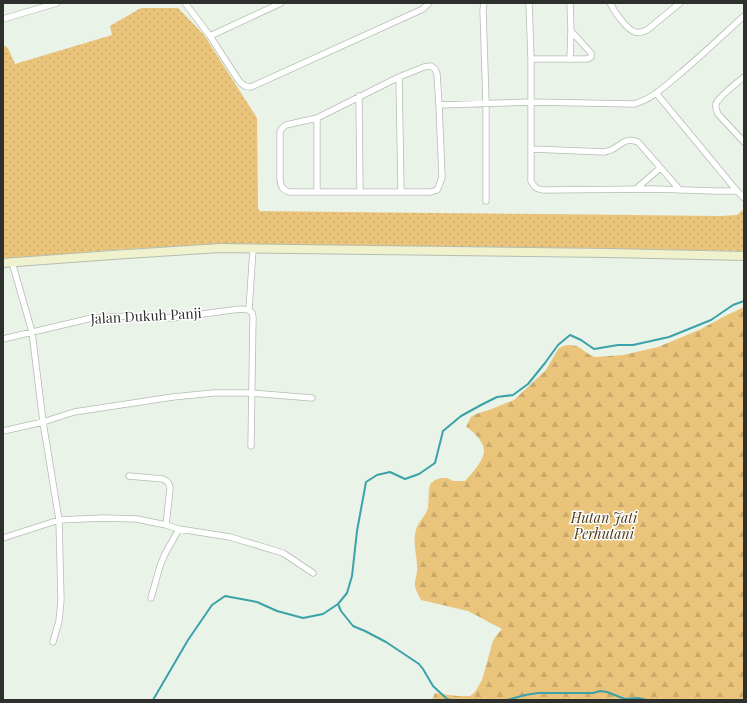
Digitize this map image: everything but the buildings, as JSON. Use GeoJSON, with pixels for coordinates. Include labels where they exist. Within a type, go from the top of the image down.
{"type":"FeatureCollection","features":[{"type":"Feature","properties":{"kind":"main road"},"geometry":{"type":"LineString","coordinates":[[3,263],[112,254],[220,248],[450,250],[744,256]]}},
{"type":"Feature","properties":{"kind":"street"},"geometry":{"type":"LineString","coordinates":[[3,19],[58,3]]}},
{"type":"Feature","properties":{"kind":"street"},"geometry":{"type":"LineString","coordinates":[[185,3],[210,36],[239,81],[247,87],[251,87],[423,9],[429,3]]}},
{"type":"Feature","properties":{"kind":"street"},"geometry":{"type":"LineString","coordinates":[[210,36],[281,3]]}},
{"type":"Feature","properties":{"kind":"street"},"geometry":{"type":"LineString","coordinates":[[484,3],[486,201]]}},
{"type":"Feature","properties":{"kind":"street"},"geometry":{"type":"LineString","coordinates":[[529,3],[532,181],[534,186],[538,189],[737,191]]}},
{"type":"Feature","properties":{"kind":"street"},"geometry":{"type":"LineString","coordinates":[[570,3],[570,58]]}},
{"type":"Feature","properties":{"kind":"street"},"geometry":{"type":"LineString","coordinates":[[610,3],[628,28],[634,32],[647,30],[680,3]]}},
{"type":"Feature","properties":{"kind":"street"},"geometry":{"type":"LineString","coordinates":[[439,104],[531,102],[634,104],[644,102],[703,54],[744,16]]}},
{"type":"Feature","properties":{"kind":"street"},"geometry":{"type":"LineString","coordinates":[[531,59],[588,59],[591,57],[591,53],[571,31]]}},
{"type":"Feature","properties":{"kind":"street"},"geometry":{"type":"LineString","coordinates":[[431,66],[435,69],[438,74],[442,177],[440,186],[437,190],[431,192],[289,192],[281,187],[280,132],[282,128],[286,125],[317,118],[359,96],[424,67],[431,66]]}},
{"type":"Feature","properties":{"kind":"street"},"geometry":{"type":"LineString","coordinates":[[399,77],[401,192]]}},
{"type":"Feature","properties":{"kind":"street"},"geometry":{"type":"LineString","coordinates":[[744,77],[719,98],[716,104],[718,114],[744,142]]}},
{"type":"Feature","properties":{"kind":"street"},"geometry":{"type":"LineString","coordinates":[[656,93],[744,198]]}},
{"type":"Feature","properties":{"kind":"street"},"geometry":{"type":"LineString","coordinates":[[359,96],[360,192]]}},
{"type":"Feature","properties":{"kind":"street"},"geometry":{"type":"LineString","coordinates":[[317,118],[317,192]]}},
{"type":"Feature","properties":{"kind":"street"},"geometry":{"type":"LineString","coordinates":[[532,149],[604,152],[611,150],[623,142],[633,140],[638,142],[680,190]]}},
{"type":"Feature","properties":{"kind":"street"},"geometry":{"type":"LineString","coordinates":[[636,190],[660,168]]}},
{"type":"Feature","properties":{"kind":"street"},"geometry":{"type":"LineString","coordinates":[[251,446],[253,317],[249,310],[253,249]]}},
{"type":"Feature","properties":{"kind":"street"},"geometry":{"type":"LineString","coordinates":[[12,262],[32,332],[43,422],[58,520],[61,600],[59,621],[54,642]]}},
{"type":"Feature","properties":{"kind":"street","name":"Jalan Dukuh Panji"},"geometry":{"type":"LineString","coordinates":[[3,339],[92,318],[129,316],[172,318],[240,309],[249,310]]}},
{"type":"Feature","properties":{"kind":"street"},"geometry":{"type":"LineString","coordinates":[[3,431],[43,422],[74,412],[213,393],[252,393],[312,398]]}},
{"type":"Feature","properties":{"kind":"street"},"geometry":{"type":"LineString","coordinates":[[129,476],[164,479],[170,484],[166,525]]}},
{"type":"Feature","properties":{"kind":"street"},"geometry":{"type":"LineString","coordinates":[[3,538],[58,520],[103,518],[137,519],[230,537],[283,553],[313,573]]}},
{"type":"Feature","properties":{"kind":"street"},"geometry":{"type":"LineString","coordinates":[[151,598],[160,566],[179,528]]}},
{"type":"Feature","properties":{"kind":"green space"},"geometry":{"type":"Polygon","coordinates":[[[142,8],[178,8],[204,35],[257,118],[259,211],[720,216],[737,215],[744,209],[744,251],[220,244],[112,250],[3,259],[3,45],[8,48],[15,64],[112,35],[110,26],[142,8]]]}},
{"type":"Feature","properties":{"kind":"green space","name":"Hutan Jati Perhutani"},"geometry":{"type":"Polygon","coordinates":[[[744,307],[744,700],[432,700],[435,693],[470,696],[475,692],[482,680],[493,641],[502,629],[468,611],[421,600],[415,586],[417,565],[415,533],[428,508],[430,484],[441,478],[447,478],[453,481],[465,481],[476,468],[483,456],[483,444],[472,431],[466,427],[471,417],[514,400],[546,370],[558,349],[563,346],[575,346],[595,357],[623,355],[658,347],[701,329],[744,307]]]}},
{"type":"Feature","properties":{"kind":"waterway"},"geometry":{"type":"LineString","coordinates":[[153,700],[188,640],[212,605],[225,596],[257,602],[277,611],[303,618],[323,614],[338,604],[347,593],[352,576],[357,531],[366,482],[377,475],[390,472],[405,479],[419,474],[435,463],[443,431],[461,416],[497,397],[513,395],[528,384],[558,345],[570,335],[581,340],[594,349],[618,345],[633,345],[669,337],[711,320],[733,305],[744,301]]}},
{"type":"Feature","properties":{"kind":"waterway"},"geometry":{"type":"LineString","coordinates":[[338,604],[341,611],[353,626],[386,642],[419,664],[433,686],[447,699],[451,700]]}},
{"type":"Feature","properties":{"kind":"waterway"},"geometry":{"type":"LineString","coordinates":[[507,700],[538,693],[593,693],[600,691],[625,699],[638,698],[647,700]]}}]}
